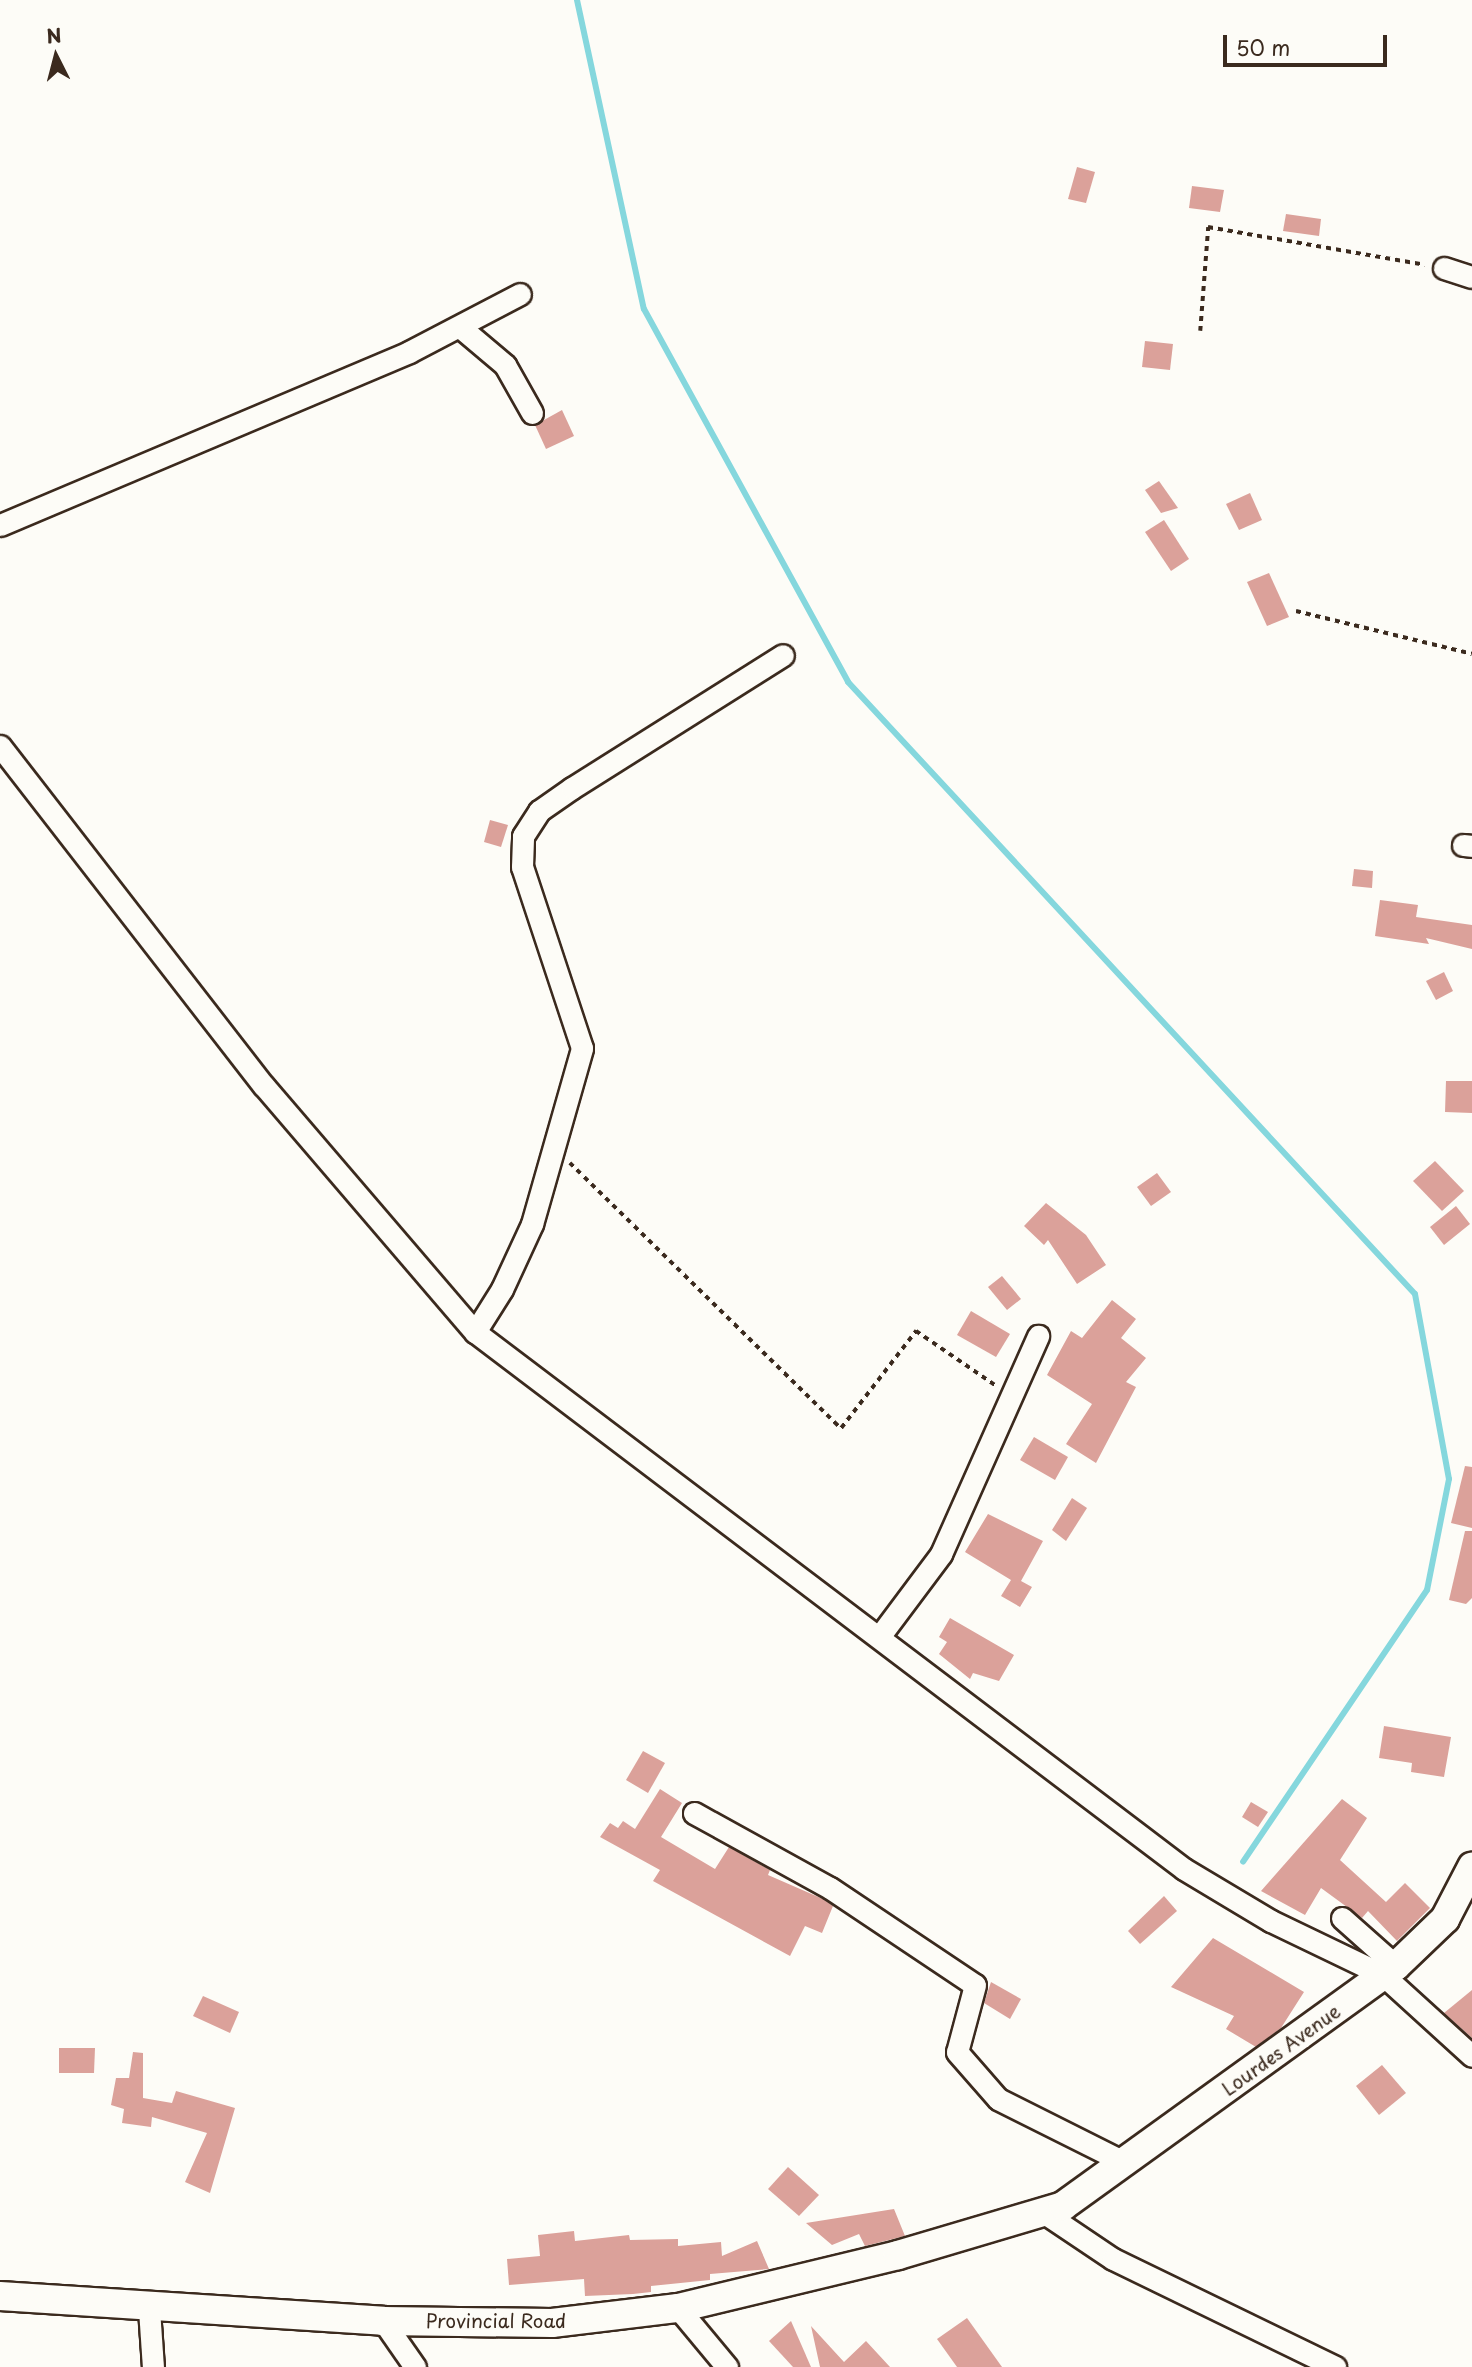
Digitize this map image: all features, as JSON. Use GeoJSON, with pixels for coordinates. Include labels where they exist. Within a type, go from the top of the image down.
{"type":"FeatureCollection","features":[{"type":"Feature","properties":{"kind":"main road","name":"Lourdes Avenue"},"geometry":{"type":"LineString","coordinates":[[1053,2209],[1124,2162],[1390,1970],[1445,1919],[1472,1867]]}},
{"type":"Feature","properties":{"kind":"main road","name":"Provincial Road"},"geometry":{"type":"LineString","coordinates":[[0,2297],[149,2309],[383,2321],[552,2323],[678,2308],[898,2255],[1053,2209]]}},
{"type":"Feature","properties":{"kind":"street"},"geometry":{"type":"LineString","coordinates":[[1444,268],[1472,277]]}},
{"type":"Feature","properties":{"kind":"street"},"geometry":{"type":"LineString","coordinates":[[0,526],[460,327],[520,295]]}},
{"type":"Feature","properties":{"kind":"street"},"geometry":{"type":"LineString","coordinates":[[460,327],[505,365],[532,413]]}},
{"type":"Feature","properties":{"kind":"street"},"geometry":{"type":"LineString","coordinates":[[475,1332],[516,1264],[582,1048],[522,867],[523,836],[539,811],[783,654]]}},
{"type":"Feature","properties":{"kind":"street"},"geometry":{"type":"LineString","coordinates":[[0,746],[264,1086],[475,1332],[1184,1869],[1271,1921],[1390,1970]]}},
{"type":"Feature","properties":{"kind":"street"},"geometry":{"type":"LineString","coordinates":[[879,1637],[941,1555],[1038,1336]]}},
{"type":"Feature","properties":{"kind":"street"},"geometry":{"type":"LineString","coordinates":[[694,1812],[830,1888],[975,1985],[957,2052],[998,2099],[1124,2162]]}},
{"type":"Feature","properties":{"kind":"street"},"geometry":{"type":"LineString","coordinates":[[1342,1918],[1472,2056]]}},
{"type":"Feature","properties":{"kind":"street"},"geometry":{"type":"LineString","coordinates":[[1053,2209],[1113,2259],[1335,2367]]}},
{"type":"Feature","properties":{"kind":"street"},"geometry":{"type":"LineString","coordinates":[[678,2308],[727,2367]]}},
{"type":"Feature","properties":{"kind":"street"},"geometry":{"type":"LineString","coordinates":[[149,2309],[153,2367]]}},
{"type":"Feature","properties":{"kind":"street"},"geometry":{"type":"LineString","coordinates":[[383,2321],[415,2367]]}},
{"type":"Feature","properties":{"kind":"path"},"geometry":{"type":"LineString","coordinates":[[1200,331],[1208,227],[1444,268]]}},
{"type":"Feature","properties":{"kind":"path"},"geometry":{"type":"LineString","coordinates":[[1296,611],[1472,654]]}},
{"type":"Feature","properties":{"kind":"path"},"geometry":{"type":"LineString","coordinates":[[554,1146],[631,1228],[706,1294],[841,1428],[916,1331],[1010,1395]]}},
{"type":"Feature","properties":{"kind":"building"},"geometry":{"type":"Polygon","coordinates":[[[1077,167],[1095,172],[1086,203],[1068,199],[1077,167]]]}},
{"type":"Feature","properties":{"kind":"building"},"geometry":{"type":"Polygon","coordinates":[[[1192,186],[1224,190],[1220,212],[1189,208],[1192,186]]]}},
{"type":"Feature","properties":{"kind":"building"},"geometry":{"type":"Polygon","coordinates":[[[1286,214],[1321,219],[1319,236],[1283,231],[1286,214]]]}},
{"type":"Feature","properties":{"kind":"building"},"geometry":{"type":"Polygon","coordinates":[[[1145,341],[1173,344],[1170,370],[1142,367],[1145,341]]]}},
{"type":"Feature","properties":{"kind":"building"},"geometry":{"type":"Polygon","coordinates":[[[562,410],[574,436],[546,449],[535,425],[562,410]]]}},
{"type":"Feature","properties":{"kind":"building"},"geometry":{"type":"Polygon","coordinates":[[[1159,481],[1178,508],[1161,513],[1145,490],[1159,481]]]}},
{"type":"Feature","properties":{"kind":"building"},"geometry":{"type":"Polygon","coordinates":[[[1250,493],[1262,520],[1239,530],[1226,504],[1250,493]]]}},
{"type":"Feature","properties":{"kind":"building"},"geometry":{"type":"Polygon","coordinates":[[[1164,520],[1189,559],[1171,571],[1145,532],[1164,520]]]}},
{"type":"Feature","properties":{"kind":"building"},"geometry":{"type":"Polygon","coordinates":[[[1269,573],[1289,617],[1267,626],[1247,582],[1269,573]]]}},
{"type":"Feature","properties":{"kind":"building"},"geometry":{"type":"Polygon","coordinates":[[[490,820],[508,825],[501,847],[484,842],[490,820]]]}},
{"type":"Feature","properties":{"kind":"building"},"geometry":{"type":"Polygon","coordinates":[[[1354,869],[1373,871],[1372,888],[1352,886],[1354,869]]]}},
{"type":"Feature","properties":{"kind":"building"},"geometry":{"type":"Polygon","coordinates":[[[1380,900],[1418,905],[1416,917],[1472,925],[1472,949],[1426,938],[1429,944],[1375,936],[1380,900]]]}},
{"type":"Feature","properties":{"kind":"building"},"geometry":{"type":"Polygon","coordinates":[[[1444,972],[1453,991],[1436,1000],[1426,981],[1444,972]]]}},
{"type":"Feature","properties":{"kind":"building"},"geometry":{"type":"Polygon","coordinates":[[[1446,1081],[1472,1081],[1472,1113],[1445,1112],[1446,1081]]]}},
{"type":"Feature","properties":{"kind":"building"},"geometry":{"type":"Polygon","coordinates":[[[1435,1161],[1464,1191],[1442,1211],[1413,1181],[1435,1161]]]}},
{"type":"Feature","properties":{"kind":"building"},"geometry":{"type":"Polygon","coordinates":[[[1157,1173],[1171,1192],[1151,1206],[1137,1187],[1157,1173]]]}},
{"type":"Feature","properties":{"kind":"building"},"geometry":{"type":"Polygon","coordinates":[[[1046,1203],[1086,1235],[1106,1265],[1077,1284],[1048,1240],[1044,1245],[1024,1226],[1046,1203]]]}},
{"type":"Feature","properties":{"kind":"building"},"geometry":{"type":"Polygon","coordinates":[[[1456,1206],[1470,1224],[1444,1245],[1430,1227],[1456,1206]]]}},
{"type":"Feature","properties":{"kind":"building"},"geometry":{"type":"Polygon","coordinates":[[[1002,1276],[1021,1299],[1007,1310],[988,1287],[1002,1276]]]}},
{"type":"Feature","properties":{"kind":"building"},"geometry":{"type":"Polygon","coordinates":[[[1112,1300],[1136,1319],[1121,1338],[1146,1358],[1126,1382],[1136,1387],[1096,1463],[1066,1444],[1092,1404],[1047,1375],[1071,1331],[1082,1338],[1112,1300]]]}},
{"type":"Feature","properties":{"kind":"building"},"geometry":{"type":"Polygon","coordinates":[[[971,1311],[1010,1334],[996,1357],[957,1335],[971,1311]]]}},
{"type":"Feature","properties":{"kind":"building"},"geometry":{"type":"Polygon","coordinates":[[[1034,1437],[1068,1457],[1055,1480],[1020,1460],[1034,1437]]]}},
{"type":"Feature","properties":{"kind":"building"},"geometry":{"type":"Polygon","coordinates":[[[1465,1466],[1472,1467],[1472,1528],[1451,1523],[1465,1466]]]}},
{"type":"Feature","properties":{"kind":"building"},"geometry":{"type":"Polygon","coordinates":[[[1072,1498],[1087,1508],[1066,1541],[1052,1530],[1072,1498]]]}},
{"type":"Feature","properties":{"kind":"building"},"geometry":{"type":"Polygon","coordinates":[[[988,1514],[1043,1541],[1021,1581],[1032,1587],[1020,1607],[1001,1596],[1011,1580],[965,1552],[988,1514]]]}},
{"type":"Feature","properties":{"kind":"building"},"geometry":{"type":"Polygon","coordinates":[[[1465,1531],[1472,1531],[1472,1598],[1466,1604],[1449,1600],[1465,1531]]]}},
{"type":"Feature","properties":{"kind":"building"},"geometry":{"type":"Polygon","coordinates":[[[950,1618],[1014,1655],[999,1681],[973,1673],[970,1679],[939,1654],[947,1642],[939,1637],[950,1618]]]}},
{"type":"Feature","properties":{"kind":"building"},"geometry":{"type":"Polygon","coordinates":[[[1384,1726],[1451,1737],[1444,1777],[1411,1772],[1412,1763],[1379,1758],[1384,1726]]]}},
{"type":"Feature","properties":{"kind":"building"},"geometry":{"type":"Polygon","coordinates":[[[643,1751],[665,1763],[648,1793],[626,1780],[643,1751]]]}},
{"type":"Feature","properties":{"kind":"building"},"geometry":{"type":"Polygon","coordinates":[[[660,1789],[682,1803],[661,1837],[715,1869],[729,1847],[770,1870],[768,1875],[823,1899],[833,1906],[822,1933],[805,1926],[790,1956],[653,1881],[660,1870],[600,1837],[610,1823],[618,1828],[623,1821],[635,1829],[660,1789]]]}},
{"type":"Feature","properties":{"kind":"building"},"geometry":{"type":"Polygon","coordinates":[[[1342,1799],[1367,1818],[1340,1860],[1386,1902],[1405,1883],[1430,1908],[1397,1941],[1368,1911],[1362,1918],[1321,1888],[1305,1915],[1261,1891],[1342,1799]]]}},
{"type":"Feature","properties":{"kind":"building"},"geometry":{"type":"Polygon","coordinates":[[[1251,1802],[1268,1812],[1258,1827],[1242,1817],[1251,1802]]]}},
{"type":"Feature","properties":{"kind":"building"},"geometry":{"type":"Polygon","coordinates":[[[1164,1896],[1177,1911],[1140,1944],[1128,1931],[1164,1896]]]}},
{"type":"Feature","properties":{"kind":"building"},"geometry":{"type":"Polygon","coordinates":[[[1213,1938],[1304,1992],[1281,2028],[1256,2047],[1226,2029],[1234,2016],[1171,1987],[1213,1938]]]}},
{"type":"Feature","properties":{"kind":"building"},"geometry":{"type":"Polygon","coordinates":[[[991,1982],[1021,1999],[1010,2019],[984,2003],[991,1982]]]}},
{"type":"Feature","properties":{"kind":"building"},"geometry":{"type":"Polygon","coordinates":[[[1472,1990],[1472,2038],[1444,2013],[1472,1990]]]}},
{"type":"Feature","properties":{"kind":"building"},"geometry":{"type":"Polygon","coordinates":[[[203,1996],[239,2012],[230,2033],[193,2016],[203,1996]]]}},
{"type":"Feature","properties":{"kind":"building"},"geometry":{"type":"Polygon","coordinates":[[[59,2048],[95,2048],[94,2073],[59,2073],[59,2048]]]}},
{"type":"Feature","properties":{"kind":"building"},"geometry":{"type":"Polygon","coordinates":[[[133,2052],[143,2053],[143,2098],[172,2103],[176,2091],[235,2108],[210,2193],[185,2182],[207,2133],[152,2117],[151,2127],[122,2123],[124,2109],[111,2105],[116,2078],[129,2078],[133,2052]]]}},
{"type":"Feature","properties":{"kind":"building"},"geometry":{"type":"Polygon","coordinates":[[[1382,2065],[1406,2093],[1379,2115],[1356,2086],[1382,2065]]]}},
{"type":"Feature","properties":{"kind":"building"},"geometry":{"type":"Polygon","coordinates":[[[788,2167],[819,2195],[799,2216],[768,2189],[788,2167]]]}},
{"type":"Feature","properties":{"kind":"building"},"geometry":{"type":"Polygon","coordinates":[[[894,2209],[905,2236],[865,2246],[859,2234],[832,2245],[806,2223],[894,2209]]]}},
{"type":"Feature","properties":{"kind":"building"},"geometry":{"type":"Polygon","coordinates":[[[574,2231],[575,2241],[629,2235],[630,2240],[678,2239],[678,2246],[721,2242],[722,2256],[757,2241],[769,2269],[710,2274],[710,2280],[651,2286],[651,2292],[633,2294],[585,2296],[584,2279],[509,2285],[507,2259],[540,2256],[538,2235],[574,2231]]]}},
{"type":"Feature","properties":{"kind":"building"},"geometry":{"type":"Polygon","coordinates":[[[967,2318],[1002,2367],[957,2367],[937,2339],[967,2318]]]}},
{"type":"Feature","properties":{"kind":"building"},"geometry":{"type":"Polygon","coordinates":[[[791,2321],[811,2367],[793,2367],[769,2341],[791,2321]]]}},
{"type":"Feature","properties":{"kind":"building"},"geometry":{"type":"Polygon","coordinates":[[[811,2326],[844,2362],[866,2341],[890,2367],[820,2367],[811,2326]]]}},
{"type":"Feature","properties":{"kind":"waterway"},"geometry":{"type":"LineString","coordinates":[[577,0],[644,309],[848,682],[1415,1294],[1449,1479],[1427,1590],[1243,1862]]}}]}
